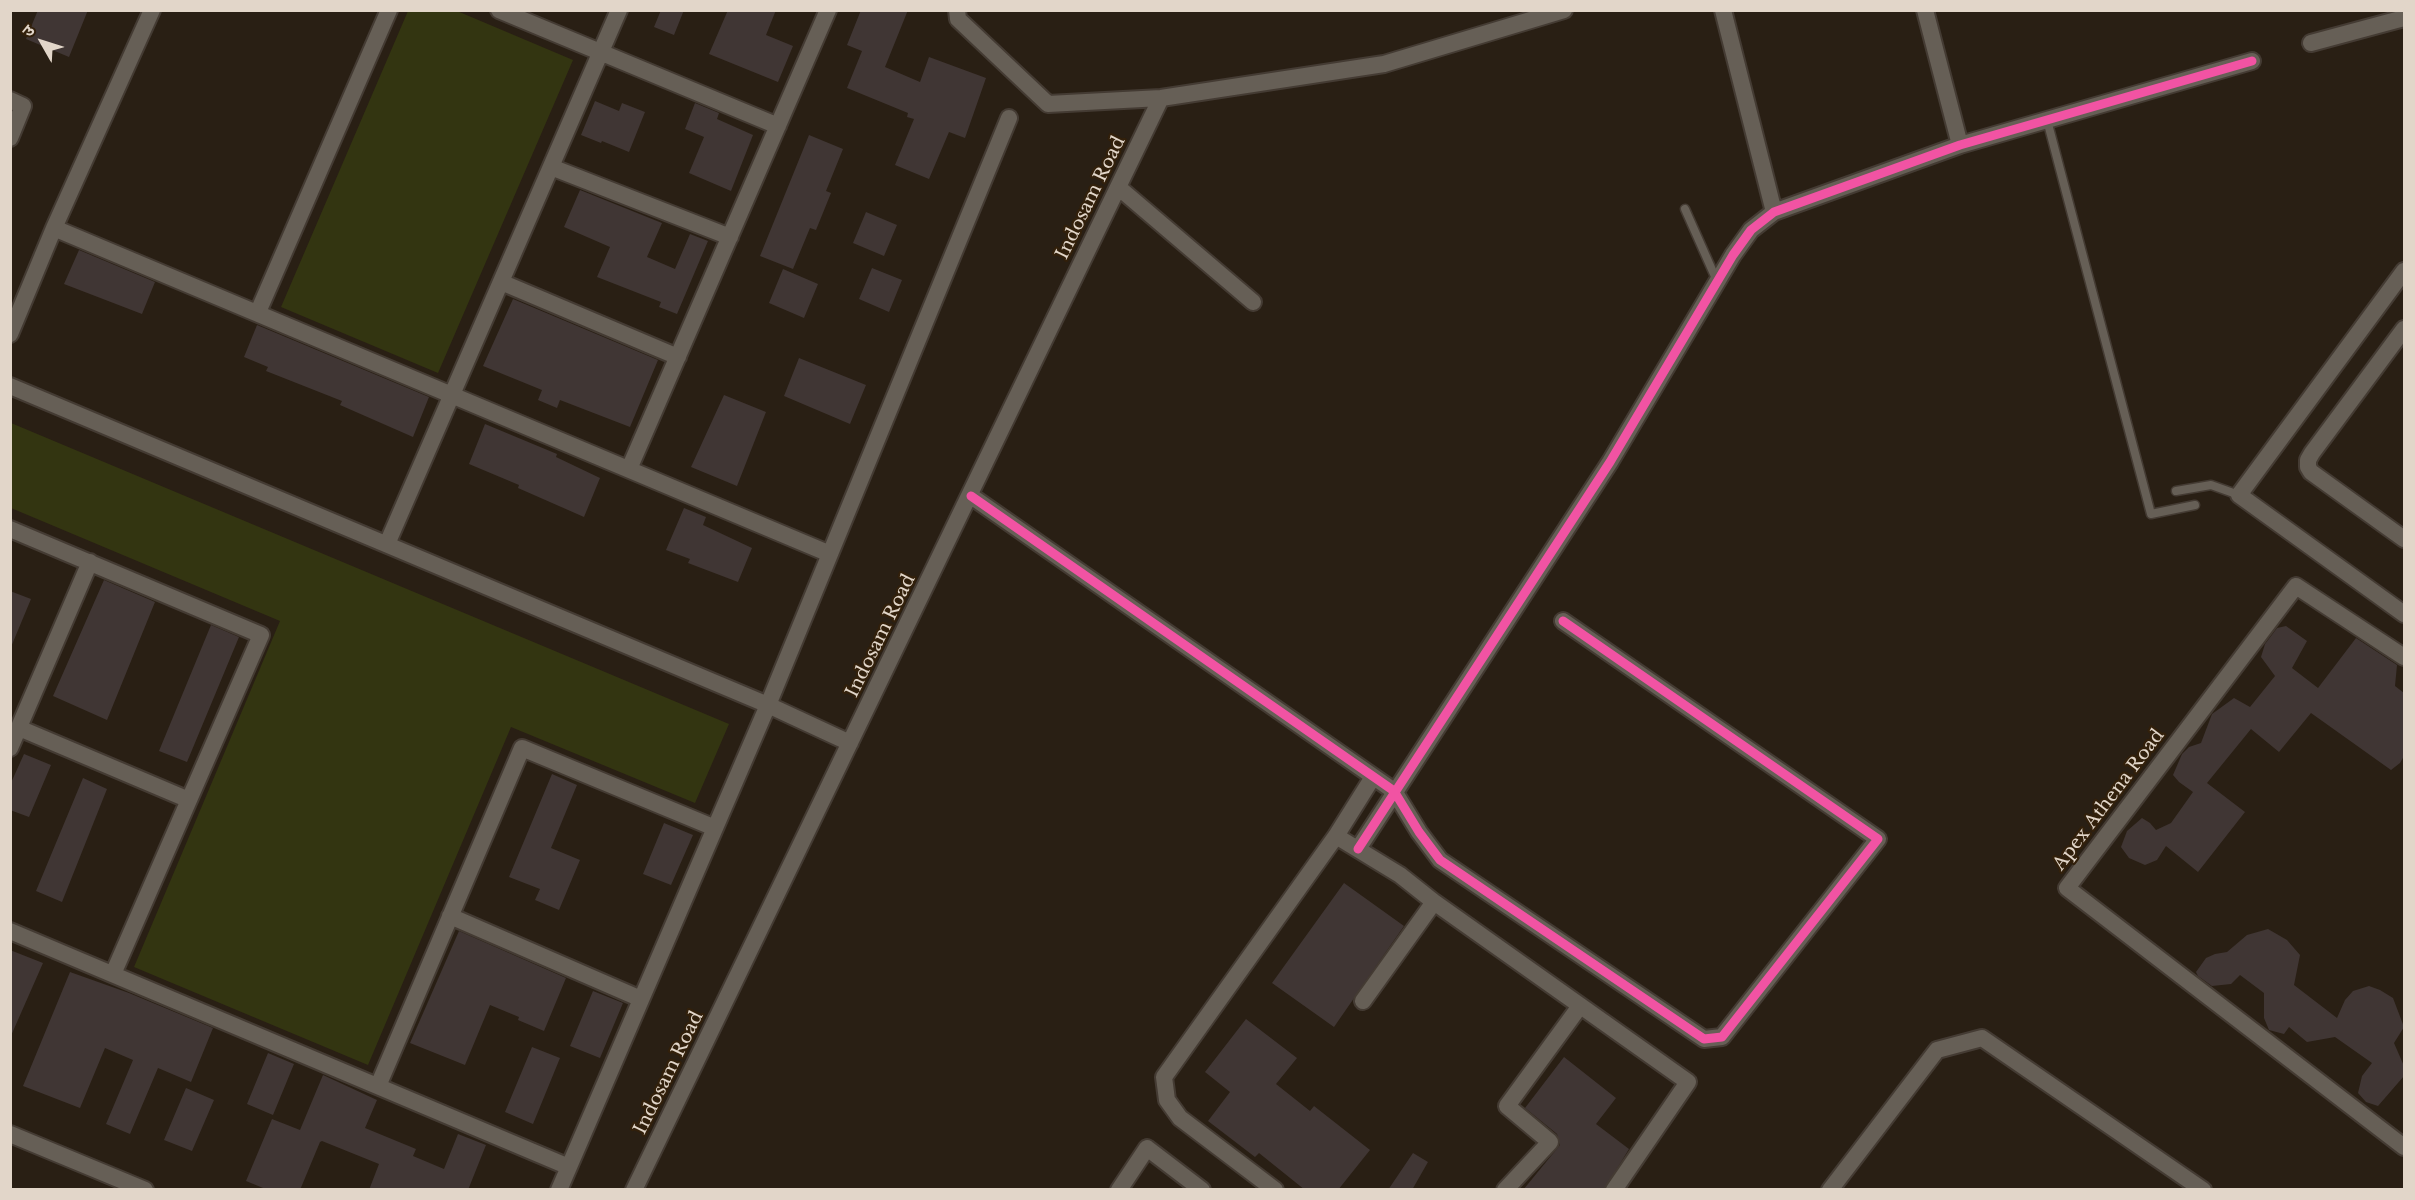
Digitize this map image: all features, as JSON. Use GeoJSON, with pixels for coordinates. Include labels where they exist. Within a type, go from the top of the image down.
{"type":"FeatureCollection","features":[{"type":"Feature","properties":{"kind":"street"},"geometry":{"type":"LineString","coordinates":[[10,334],[54,228],[152,10]]}},
{"type":"Feature","properties":{"kind":"street"},"geometry":{"type":"LineString","coordinates":[[258,312],[389,10]]}},
{"type":"Feature","properties":{"kind":"street"},"geometry":{"type":"LineString","coordinates":[[499,10],[778,126]]}},
{"type":"Feature","properties":{"kind":"street"},"geometry":{"type":"LineString","coordinates":[[387,544],[619,10]]}},
{"type":"Feature","properties":{"kind":"street"},"geometry":{"type":"LineString","coordinates":[[629,469],[828,10]]}},
{"type":"Feature","properties":{"kind":"street"},"geometry":{"type":"LineString","coordinates":[[957,10],[958,19],[1048,104],[1161,98],[1384,64],[1564,10]]}},
{"type":"Feature","properties":{"kind":"street"},"geometry":{"type":"LineString","coordinates":[[1723,10],[1774,212]]}},
{"type":"Feature","properties":{"kind":"street"},"geometry":{"type":"LineString","coordinates":[[1925,10],[1960,145]]}},
{"type":"Feature","properties":{"kind":"street"},"geometry":{"type":"LineString","coordinates":[[2311,43],[2404,18]]}},
{"type":"Feature","properties":{"kind":"street"},"geometry":{"type":"LineString","coordinates":[[1358,849],[1610,462],[1750,230],[1774,212],[1960,145],[2252,61]]}},
{"type":"Feature","properties":{"kind":"street","name":"Indosam Road"},"geometry":{"type":"LineString","coordinates":[[634,1190],[1161,98]]}},
{"type":"Feature","properties":{"kind":"street"},"geometry":{"type":"LineString","coordinates":[[10,100],[23,106],[10,138]]}},
{"type":"Feature","properties":{"kind":"street"},"geometry":{"type":"LineString","coordinates":[[559,1190],[768,705],[1009,118]]}},
{"type":"Feature","properties":{"kind":"street"},"geometry":{"type":"LineString","coordinates":[[551,167],[730,237]]}},
{"type":"Feature","properties":{"kind":"street"},"geometry":{"type":"LineString","coordinates":[[1118,187],[1253,302]]}},
{"type":"Feature","properties":{"kind":"street"},"geometry":{"type":"LineString","coordinates":[[54,228],[830,554]]}},
{"type":"Feature","properties":{"kind":"street"},"geometry":{"type":"LineString","coordinates":[[2404,272],[2239,495],[2404,614]]}},
{"type":"Feature","properties":{"kind":"street"},"geometry":{"type":"LineString","coordinates":[[501,282],[678,357]]}},
{"type":"Feature","properties":{"kind":"street"},"geometry":{"type":"LineString","coordinates":[[2404,329],[2312,453],[2308,460],[2308,467],[2311,472],[2404,539]]}},
{"type":"Feature","properties":{"kind":"street"},"geometry":{"type":"LineString","coordinates":[[10,386],[768,705],[850,743]]}},
{"type":"Feature","properties":{"kind":"street"},"geometry":{"type":"LineString","coordinates":[[970,496],[1394,791],[1419,832],[1440,860],[1704,1039],[1722,1037],[1878,839],[1563,621]]}},
{"type":"Feature","properties":{"kind":"street"},"geometry":{"type":"LineString","coordinates":[[10,529],[261,635],[113,974]]}},
{"type":"Feature","properties":{"kind":"street"},"geometry":{"type":"LineString","coordinates":[[10,748],[90,562]]}},
{"type":"Feature","properties":{"kind":"street","name":"Apex Athena Road"},"geometry":{"type":"LineString","coordinates":[[2404,657],[2296,586],[2067,888],[2404,1147]]}},
{"type":"Feature","properties":{"kind":"street"},"geometry":{"type":"LineString","coordinates":[[19,728],[189,800]]}},
{"type":"Feature","properties":{"kind":"street"},"geometry":{"type":"LineString","coordinates":[[378,1086],[522,748],[715,828]]}},
{"type":"Feature","properties":{"kind":"street"},"geometry":{"type":"LineString","coordinates":[[1275,1190],[1180,1118],[1167,1100],[1164,1077],[1336,836],[1373,777]]}},
{"type":"Feature","properties":{"kind":"street"},"geometry":{"type":"LineString","coordinates":[[1336,836],[1400,875],[1434,902],[1688,1082],[1614,1190]]}},
{"type":"Feature","properties":{"kind":"street"},"geometry":{"type":"LineString","coordinates":[[1363,1001],[1434,902]]}},
{"type":"Feature","properties":{"kind":"street"},"geometry":{"type":"LineString","coordinates":[[450,916],[641,999]]}},
{"type":"Feature","properties":{"kind":"street"},"geometry":{"type":"LineString","coordinates":[[10,931],[569,1167]]}},
{"type":"Feature","properties":{"kind":"street"},"geometry":{"type":"LineString","coordinates":[[1505,1190],[1550,1142],[1507,1106],[1580,1006]]}},
{"type":"Feature","properties":{"kind":"street"},"geometry":{"type":"LineString","coordinates":[[1830,1190],[1937,1050],[1982,1038],[2203,1190]]}},
{"type":"Feature","properties":{"kind":"street"},"geometry":{"type":"LineString","coordinates":[[10,1134],[145,1190]]}},
{"type":"Feature","properties":{"kind":"street"},"geometry":{"type":"LineString","coordinates":[[1119,1190],[1147,1148],[1202,1190]]}},
{"type":"Feature","properties":{"kind":"lane"},"geometry":{"type":"LineString","coordinates":[[2047,120],[2151,514],[2195,505]]}},
{"type":"Feature","properties":{"kind":"lane"},"geometry":{"type":"LineString","coordinates":[[1685,209],[1717,282]]}},
{"type":"Feature","properties":{"kind":"lane"},"geometry":{"type":"LineString","coordinates":[[2176,491],[2211,485],[2239,495]]}},
{"type":"Feature","properties":{"kind":"green space"},"geometry":{"type":"Polygon","coordinates":[[[408,11],[457,11],[573,60],[438,373],[281,307],[408,11]]]}},
{"type":"Feature","properties":{"kind":"green space"},"geometry":{"type":"Polygon","coordinates":[[[11,423],[729,724],[695,803],[511,727],[368,1065],[134,967],[280,621],[11,508],[11,423]]]}},
{"type":"Feature","properties":{"kind":"building"},"geometry":{"type":"Polygon","coordinates":[[[38,10],[88,10],[69,57],[26,39],[38,10]]]}},
{"type":"Feature","properties":{"kind":"building"},"geometry":{"type":"Polygon","coordinates":[[[661,10],[684,10],[674,35],[654,27],[661,10]]]}},
{"type":"Feature","properties":{"kind":"building"},"geometry":{"type":"Polygon","coordinates":[[[728,10],[776,10],[766,35],[793,46],[778,82],[709,54],[728,10]]]}},
{"type":"Feature","properties":{"kind":"building"},"geometry":{"type":"Polygon","coordinates":[[[861,10],[908,10],[885,67],[920,82],[929,57],[986,78],[965,138],[949,132],[929,179],[895,165],[914,119],[907,117],[908,113],[847,88],[862,51],[847,45],[861,10]]]}},
{"type":"Feature","properties":{"kind":"building"},"geometry":{"type":"Polygon","coordinates":[[[595,101],[619,111],[622,103],[645,112],[629,152],[581,135],[595,101]]]}},
{"type":"Feature","properties":{"kind":"building"},"geometry":{"type":"Polygon","coordinates":[[[695,103],[719,113],[717,119],[753,135],[731,191],[689,173],[704,137],[685,129],[695,103]]]}},
{"type":"Feature","properties":{"kind":"building"},"geometry":{"type":"Polygon","coordinates":[[[809,135],[843,149],[826,191],[831,193],[816,230],[810,228],[793,269],[760,256],[809,135]]]}},
{"type":"Feature","properties":{"kind":"building"},"geometry":{"type":"Polygon","coordinates":[[[580,190],[662,223],[647,257],[675,269],[690,234],[708,241],[677,314],[659,307],[661,302],[597,277],[610,247],[564,227],[580,190]]]}},
{"type":"Feature","properties":{"kind":"building"},"geometry":{"type":"Polygon","coordinates":[[[866,212],[897,225],[884,256],[853,243],[866,212]]]}},
{"type":"Feature","properties":{"kind":"building"},"geometry":{"type":"Polygon","coordinates":[[[79,250],[155,282],[142,314],[64,284],[79,250]]]}},
{"type":"Feature","properties":{"kind":"building"},"geometry":{"type":"Polygon","coordinates":[[[872,268],[902,280],[889,312],[859,299],[872,268]]]}},
{"type":"Feature","properties":{"kind":"building"},"geometry":{"type":"Polygon","coordinates":[[[783,269],[818,284],[804,318],[769,303],[783,269]]]}},
{"type":"Feature","properties":{"kind":"building"},"geometry":{"type":"Polygon","coordinates":[[[513,299],[658,360],[630,427],[560,400],[557,408],[538,400],[542,390],[483,366],[513,299]]]}},
{"type":"Feature","properties":{"kind":"building"},"geometry":{"type":"Polygon","coordinates":[[[257,325],[429,397],[413,437],[340,405],[342,401],[266,371],[268,367],[244,357],[257,325]]]}},
{"type":"Feature","properties":{"kind":"building"},"geometry":{"type":"Polygon","coordinates":[[[799,358],[866,385],[850,424],[784,396],[799,358]]]}},
{"type":"Feature","properties":{"kind":"building"},"geometry":{"type":"Polygon","coordinates":[[[724,395],[766,412],[737,486],[691,467],[724,395]]]}},
{"type":"Feature","properties":{"kind":"building"},"geometry":{"type":"Polygon","coordinates":[[[485,424],[557,454],[556,457],[600,478],[584,517],[518,488],[519,485],[469,464],[485,424]]]}},
{"type":"Feature","properties":{"kind":"building"},"geometry":{"type":"Polygon","coordinates":[[[684,508],[706,517],[703,525],[752,548],[738,582],[688,563],[690,559],[666,550],[684,508]]]}},
{"type":"Feature","properties":{"kind":"building"},"geometry":{"type":"Polygon","coordinates":[[[104,580],[155,602],[107,720],[53,696],[104,580]]]}},
{"type":"Feature","properties":{"kind":"building"},"geometry":{"type":"Polygon","coordinates":[[[10,591],[31,599],[11,647],[10,647],[10,591]]]}},
{"type":"Feature","properties":{"kind":"building"},"geometry":{"type":"Polygon","coordinates":[[[211,625],[239,637],[187,762],[159,751],[211,625]]]}},
{"type":"Feature","properties":{"kind":"building"},"geometry":{"type":"Polygon","coordinates":[[[2286,626],[2307,641],[2292,668],[2318,688],[2356,638],[2397,665],[2395,686],[2404,693],[2404,756],[2400,763],[2391,770],[2311,713],[2279,752],[2251,729],[2207,783],[2245,812],[2198,872],[2166,846],[2157,860],[2145,865],[2129,858],[2121,847],[2127,831],[2142,818],[2156,830],[2171,823],[2193,792],[2173,775],[2182,754],[2189,747],[2201,743],[2212,714],[2234,698],[2250,707],[2275,676],[2261,657],[2265,644],[2277,628],[2286,626]]]}},
{"type":"Feature","properties":{"kind":"building"},"geometry":{"type":"Polygon","coordinates":[[[24,754],[51,765],[29,817],[10,810],[10,785],[24,754]]]}},
{"type":"Feature","properties":{"kind":"building"},"geometry":{"type":"Polygon","coordinates":[[[552,774],[577,785],[551,848],[580,860],[559,910],[535,900],[540,889],[509,877],[552,774]]]}},
{"type":"Feature","properties":{"kind":"building"},"geometry":{"type":"Polygon","coordinates":[[[83,778],[107,789],[62,902],[36,891],[83,778]]]}},
{"type":"Feature","properties":{"kind":"building"},"geometry":{"type":"Polygon","coordinates":[[[664,823],[693,835],[671,885],[643,874],[664,823]]]}},
{"type":"Feature","properties":{"kind":"building"},"geometry":{"type":"Polygon","coordinates":[[[1344,883],[1404,926],[1334,1027],[1272,983],[1344,883]]]}},
{"type":"Feature","properties":{"kind":"building"},"geometry":{"type":"Polygon","coordinates":[[[2268,929],[2287,940],[2300,955],[2294,985],[2337,1018],[2345,1000],[2353,991],[2369,986],[2393,998],[2404,1027],[2394,1043],[2404,1066],[2404,1076],[2378,1106],[2366,1102],[2358,1093],[2362,1076],[2372,1063],[2335,1037],[2307,1042],[2289,1027],[2284,1034],[2269,1030],[2264,1018],[2264,993],[2240,975],[2231,984],[2212,986],[2198,976],[2196,972],[2206,958],[2227,952],[2247,935],[2268,929]]]}},
{"type":"Feature","properties":{"kind":"building"},"geometry":{"type":"Polygon","coordinates":[[[459,931],[566,978],[544,1031],[490,1005],[465,1065],[410,1043],[459,931]]]}},
{"type":"Feature","properties":{"kind":"building"},"geometry":{"type":"Polygon","coordinates":[[[10,950],[43,963],[10,1038],[10,950]]]}},
{"type":"Feature","properties":{"kind":"building"},"geometry":{"type":"Polygon","coordinates":[[[70,972],[129,993],[213,1028],[191,1082],[158,1068],[130,1134],[106,1124],[133,1060],[105,1048],[80,1108],[23,1086],[70,972]]]}},
{"type":"Feature","properties":{"kind":"building"},"geometry":{"type":"Polygon","coordinates":[[[593,991],[623,1003],[600,1058],[570,1046],[593,991]]]}},
{"type":"Feature","properties":{"kind":"building"},"geometry":{"type":"Polygon","coordinates":[[[1246,1019],[1297,1058],[1276,1084],[1310,1111],[1314,1106],[1370,1150],[1338,1190],[1305,1190],[1259,1153],[1255,1157],[1208,1121],[1230,1092],[1205,1072],[1246,1019]]]}},
{"type":"Feature","properties":{"kind":"building"},"geometry":{"type":"Polygon","coordinates":[[[532,1047],[560,1058],[533,1124],[505,1112],[532,1047]]]}},
{"type":"Feature","properties":{"kind":"building"},"geometry":{"type":"Polygon","coordinates":[[[268,1053],[294,1064],[273,1115],[247,1104],[268,1053]]]}},
{"type":"Feature","properties":{"kind":"building"},"geometry":{"type":"Polygon","coordinates":[[[1564,1057],[1616,1098],[1596,1124],[1629,1149],[1604,1190],[1523,1190],[1560,1145],[1557,1134],[1525,1108],[1564,1057]]]}},
{"type":"Feature","properties":{"kind":"building"},"geometry":{"type":"Polygon","coordinates":[[[323,1075],[377,1100],[365,1128],[416,1149],[413,1156],[444,1169],[458,1134],[486,1145],[468,1190],[369,1190],[379,1164],[322,1141],[300,1190],[268,1190],[246,1181],[272,1119],[300,1130],[323,1075]]]}},
{"type":"Feature","properties":{"kind":"building"},"geometry":{"type":"Polygon","coordinates":[[[186,1088],[214,1100],[192,1151],[164,1140],[186,1088]]]}},
{"type":"Feature","properties":{"kind":"building"},"geometry":{"type":"Polygon","coordinates":[[[1413,1153],[1428,1162],[1412,1190],[1388,1190],[1413,1153]]]}},
{"type":"Feature","properties":{"kind":"cycle path"},"geometry":{"type":"LineString","coordinates":[[1358,849],[1610,462],[1733,255],[1751,230],[1774,212],[1960,145],[2252,61]]}},
{"type":"Feature","properties":{"kind":"cycle path"},"geometry":{"type":"LineString","coordinates":[[971,496],[1394,791],[1419,832],[1440,860],[1704,1039],[1722,1037],[1878,839],[1563,621]]}}]}
